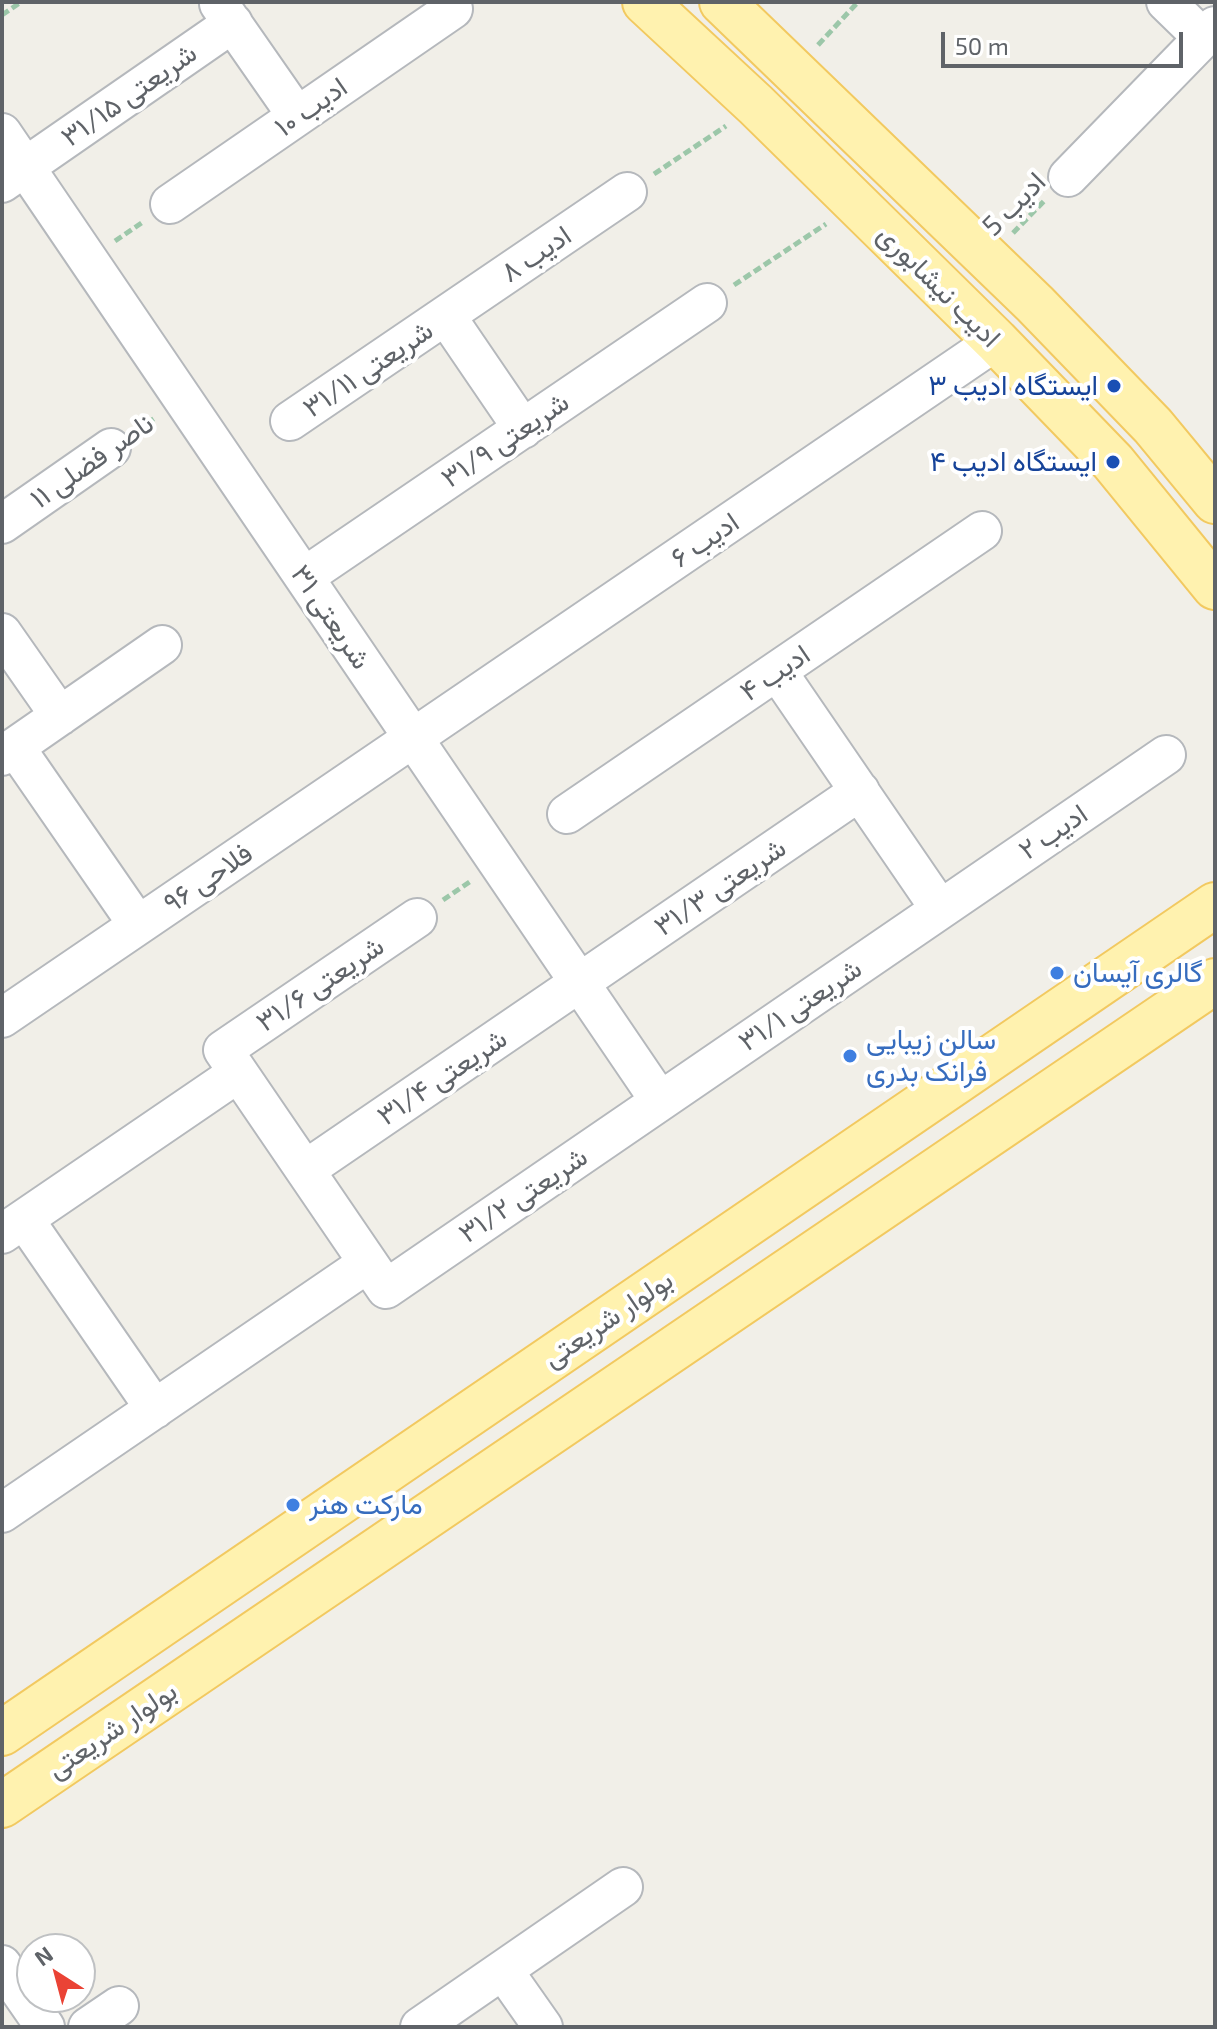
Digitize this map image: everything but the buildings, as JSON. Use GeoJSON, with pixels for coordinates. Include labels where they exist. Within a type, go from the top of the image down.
{"type":"FeatureCollection","features":[{"type":"Feature","properties":{"kind":"main road","name":"ادیب نیشابوری"},"geometry":{"type":"LineString","coordinates":[[645,2],[756,105],[996,341],[1113,462],[1215,587]]}},
{"type":"Feature","properties":{"kind":"main road","name":"ادیب نیشابوری"},"geometry":{"type":"LineString","coordinates":[[722,2],[988,258],[1153,426],[1215,501]]}},
{"type":"Feature","properties":{"kind":"main road","name":"بولوار شریعتی"},"geometry":{"type":"LineString","coordinates":[[2,1733],[1215,905]]}},
{"type":"Feature","properties":{"kind":"main road","name":"بولوار شریعتی"},"geometry":{"type":"LineString","coordinates":[[2,1805],[1215,981]]}},
{"type":"Feature","properties":{"kind":"street"},"geometry":{"type":"LineString","coordinates":[[1068,177],[1209,32],[1166,2]]}},
{"type":"Feature","properties":{"kind":"street","name":"ادیب ۱۰"},"geometry":{"type":"LineString","coordinates":[[170,204],[453,9]]}},
{"type":"Feature","properties":{"kind":"street"},"geometry":{"type":"LineString","coordinates":[[225,12],[297,116]]}},
{"type":"Feature","properties":{"kind":"street","name":"شریعتی ۳۱/۱۵"},"geometry":{"type":"LineString","coordinates":[[14,175],[225,12]]}},
{"type":"Feature","properties":{"kind":"street","name":"شریعتی ۳۱"},"geometry":{"type":"LineString","coordinates":[[2,133],[14,175],[88,259],[660,1101]]}},
{"type":"Feature","properties":{"kind":"street","name":"ادیب ۸"},"geometry":{"type":"LineString","coordinates":[[446,316],[627,192]]}},
{"type":"Feature","properties":{"kind":"street","name":"شریعتی ۳۱/۹"},"geometry":{"type":"LineString","coordinates":[[304,577],[707,303]]}},
{"type":"Feature","properties":{"kind":"street"},"geometry":{"type":"LineString","coordinates":[[446,316],[523,429]]}},
{"type":"Feature","properties":{"kind":"street","name":"شریعتی ۳۱/۱۱"},"geometry":{"type":"LineString","coordinates":[[290,421],[446,316]]}},
{"type":"Feature","properties":{"kind":"street","name":"ادیب ۶"},"geometry":{"type":"LineString","coordinates":[[413,738],[996,341]]}},
{"type":"Feature","properties":{"kind":"street","name":"ناصر فضلی ۱۱"},"geometry":{"type":"LineString","coordinates":[[2,524],[111,448]]}},
{"type":"Feature","properties":{"kind":"street","name":"ادیب ۴"},"geometry":{"type":"LineString","coordinates":[[567,814],[982,531]]}},
{"type":"Feature","properties":{"kind":"street"},"geometry":{"type":"LineString","coordinates":[[2,633],[60,716]]}},
{"type":"Feature","properties":{"kind":"street"},"geometry":{"type":"LineString","coordinates":[[138,925],[9,752],[162,645]]}},
{"type":"Feature","properties":{"kind":"street"},"geometry":{"type":"LineString","coordinates":[[777,671],[940,909]]}},
{"type":"Feature","properties":{"kind":"street","name":"فلاحی ۹۶"},"geometry":{"type":"LineString","coordinates":[[2,1018],[413,738]]}},
{"type":"Feature","properties":{"kind":"street","name":"ادیب ۲"},"geometry":{"type":"LineString","coordinates":[[940,909],[1166,755]]}},
{"type":"Feature","properties":{"kind":"street","name":"شریعتی ۳۱/۳"},"geometry":{"type":"LineString","coordinates":[[580,983],[860,791]]}},
{"type":"Feature","properties":{"kind":"street","name":"شریعتی ۳۱/۱"},"geometry":{"type":"LineString","coordinates":[[660,1101],[940,909]]}},
{"type":"Feature","properties":{"kind":"street","name":"شریعتی ۳۱/۶"},"geometry":{"type":"LineString","coordinates":[[13,1227],[417,918]]}},
{"type":"Feature","properties":{"kind":"street","name":"شریعتی ۳۱/۴"},"geometry":{"type":"LineString","coordinates":[[305,1170],[580,983]]}},
{"type":"Feature","properties":{"kind":"street"},"geometry":{"type":"LineString","coordinates":[[230,1061],[377,1276]]}},
{"type":"Feature","properties":{"kind":"street","name":"شریعتی ۳۱/۲"},"geometry":{"type":"LineString","coordinates":[[2,1513],[155,1409],[660,1101]]}},
{"type":"Feature","properties":{"kind":"street"},"geometry":{"type":"LineString","coordinates":[[13,1227],[155,1409]]}},
{"type":"Feature","properties":{"kind":"street"},"geometry":{"type":"LineString","coordinates":[[420,2027],[623,1887]]}},
{"type":"Feature","properties":{"kind":"street"},"geometry":{"type":"LineString","coordinates":[[2,1965],[45,2027]]}},
{"type":"Feature","properties":{"kind":"street"},"geometry":{"type":"LineString","coordinates":[[503,1970],[543,2027]]}},
{"type":"Feature","properties":{"kind":"path"},"geometry":{"type":"LineString","coordinates":[[2,15],[21,2]]}},
{"type":"Feature","properties":{"kind":"path"},"geometry":{"type":"LineString","coordinates":[[795,71],[858,2]]}},
{"type":"Feature","properties":{"kind":"path"},"geometry":{"type":"LineString","coordinates":[[627,192],[756,105]]}},
{"type":"Feature","properties":{"kind":"path","name":"ادیب 5"},"geometry":{"type":"LineString","coordinates":[[988,258],[1068,177]]}},
{"type":"Feature","properties":{"kind":"path"},"geometry":{"type":"LineString","coordinates":[[88,259],[170,204]]}},
{"type":"Feature","properties":{"kind":"path"},"geometry":{"type":"LineString","coordinates":[[707,303],[856,204]]}},
{"type":"Feature","properties":{"kind":"path","name":"ناصر فضلی ۱۱"},"geometry":{"type":"LineString","coordinates":[[111,448],[183,399]]}},
{"type":"Feature","properties":{"kind":"place","name":"ایستگاه ادیب ۳"},"geometry":{"type":"Point","coordinates":[1114,386]}},
{"type":"Feature","properties":{"kind":"place","name":"ایستگاه ادیب ۴"},"geometry":{"type":"Point","coordinates":[1113,462]}},
{"type":"Feature","properties":{"kind":"place","name":"گالری آيسان"},"geometry":{"type":"Point","coordinates":[1057,973]}},
{"type":"Feature","properties":{"kind":"place","name":"سالن زیبایی فرانک بدری"},"geometry":{"type":"Point","coordinates":[850,1056]}},
{"type":"Feature","properties":{"kind":"place","name":"مارکت هنر"},"geometry":{"type":"Point","coordinates":[293,1505]}}]}
